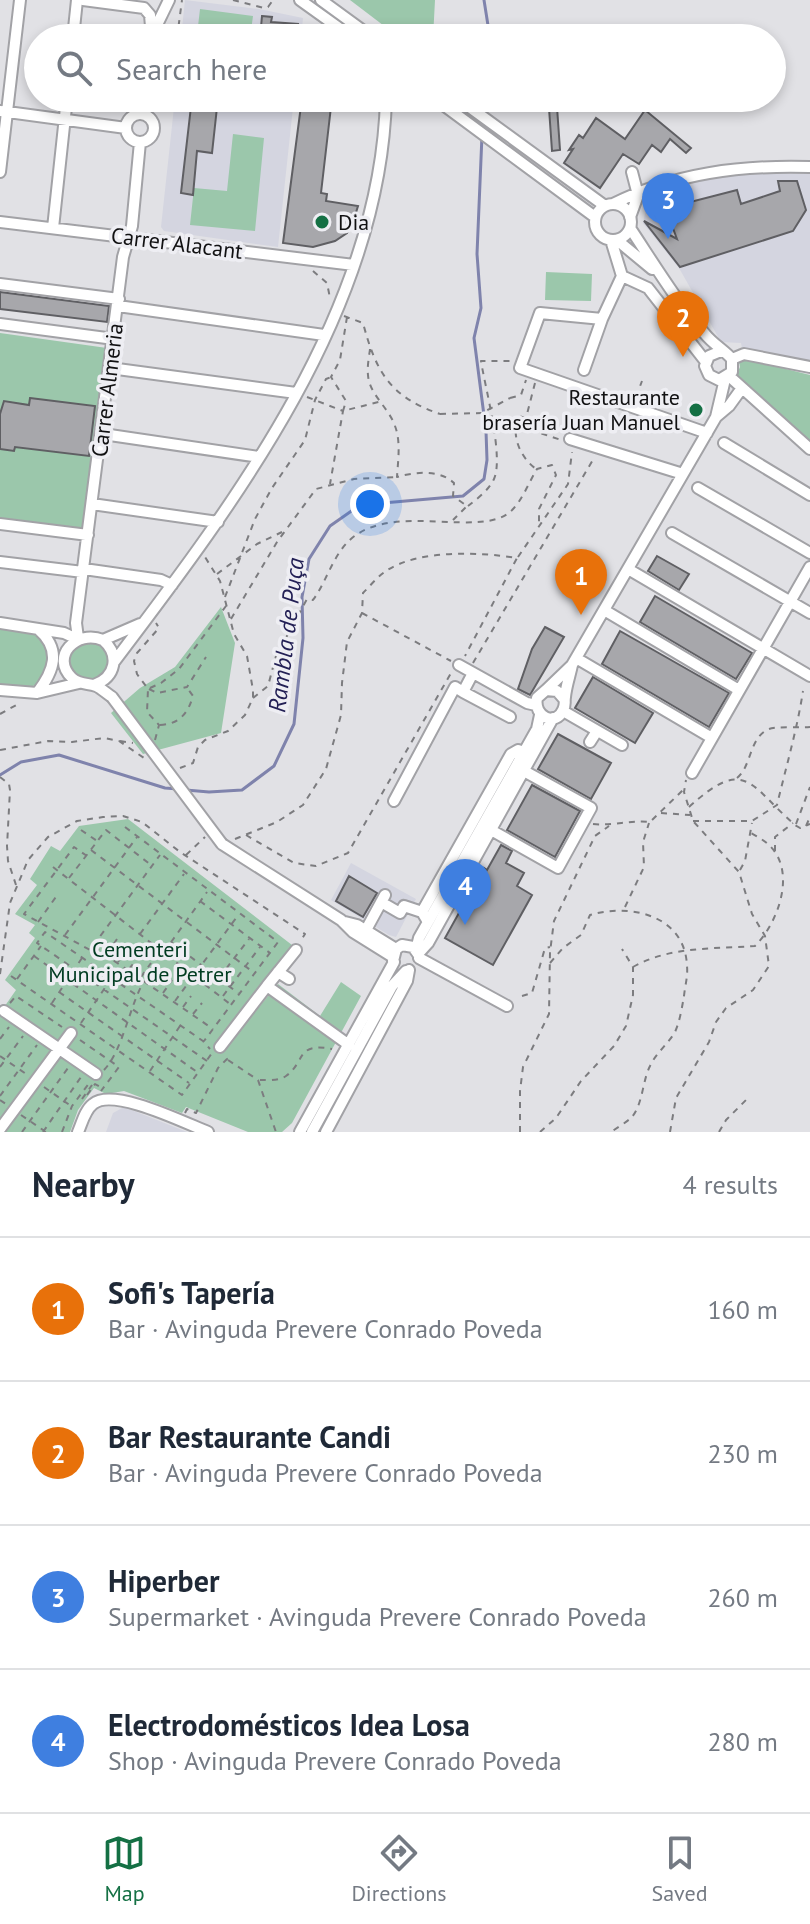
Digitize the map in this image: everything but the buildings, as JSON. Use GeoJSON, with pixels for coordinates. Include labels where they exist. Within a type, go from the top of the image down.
{"type":"FeatureCollection","features":[{"type":"Feature","properties":{"kind":"street"},"geometry":{"type":"LineString","coordinates":[[0,172],[4,112],[20,0]]}},
{"type":"Feature","properties":{"kind":"street"},"geometry":{"type":"LineString","coordinates":[[76,24],[80,0],[144,8],[150,15],[151,24]]}},
{"type":"Feature","properties":{"kind":"street"},"geometry":{"type":"LineString","coordinates":[[158,24],[169,0]]}},
{"type":"Feature","properties":{"kind":"street"},"geometry":{"type":"LineString","coordinates":[[300,0],[333,24]]}},
{"type":"Feature","properties":{"kind":"street"},"geometry":{"type":"LineString","coordinates":[[321,0],[354,24]]}},
{"type":"Feature","properties":{"kind":"street"},"geometry":{"type":"LineString","coordinates":[[4,112],[126,128]]}},
{"type":"Feature","properties":{"kind":"street"},"geometry":{"type":"LineString","coordinates":[[53,228],[65,112]]}},
{"type":"Feature","properties":{"kind":"street"},"geometry":{"type":"LineString","coordinates":[[112,697],[108,677],[114,662],[150,622],[172,585],[218,522],[296,393],[335,313],[373,206],[385,112]]}},
{"type":"Feature","properties":{"kind":"street"},"geometry":{"type":"LineString","coordinates":[[453,112],[595,217],[598,232],[656,271]]}},
{"type":"Feature","properties":{"kind":"street"},"geometry":{"type":"LineString","coordinates":[[300,1132],[349,1045],[408,957],[428,943],[524,771],[548,714],[539,694],[574,661],[707,433],[717,412],[723,378],[733,368],[732,359],[702,332],[656,271],[625,209],[609,205],[477,112]]}},
{"type":"Feature","properties":{"kind":"street"},"geometry":{"type":"LineString","coordinates":[[142,114],[152,121],[153,132],[140,142],[130,138],[126,128],[133,116],[142,114]]}},
{"type":"Feature","properties":{"kind":"street","name":"Carrer Almeria"},"geometry":{"type":"LineString","coordinates":[[78,639],[76,623],[103,434],[123,257],[130,237],[140,142]]}},
{"type":"Feature","properties":{"kind":"street"},"geometry":{"type":"LineString","coordinates":[[595,217],[609,205],[630,196],[702,173],[738,168],[810,167]]}},
{"type":"Feature","properties":{"kind":"street"},"geometry":{"type":"LineString","coordinates":[[614,240],[626,234],[638,195],[632,172]]}},
{"type":"Feature","properties":{"kind":"street","name":"Carrer Alacant"},"geometry":{"type":"LineString","coordinates":[[0,222],[354,265]]}},
{"type":"Feature","properties":{"kind":"street"},"geometry":{"type":"LineString","coordinates":[[584,370],[602,319],[622,276],[614,240]]}},
{"type":"Feature","properties":{"kind":"street"},"geometry":{"type":"LineString","coordinates":[[622,276],[648,288],[708,359]]}},
{"type":"Feature","properties":{"kind":"street"},"geometry":{"type":"LineString","coordinates":[[0,284],[324,335]]}},
{"type":"Feature","properties":{"kind":"street"},"geometry":{"type":"LineString","coordinates":[[602,319],[540,313],[520,368],[707,433]]}},
{"type":"Feature","properties":{"kind":"street"},"geometry":{"type":"LineString","coordinates":[[0,324],[114,339]]}},
{"type":"Feature","properties":{"kind":"street"},"geometry":{"type":"LineString","coordinates":[[702,332],[708,359],[707,372],[742,388],[810,449]]}},
{"type":"Feature","properties":{"kind":"street"},"geometry":{"type":"LineString","coordinates":[[708,359],[721,351]]}},
{"type":"Feature","properties":{"kind":"street"},"geometry":{"type":"LineString","coordinates":[[732,359],[744,354],[810,367]]}},
{"type":"Feature","properties":{"kind":"street"},"geometry":{"type":"LineString","coordinates":[[110,368],[296,393]]}},
{"type":"Feature","properties":{"kind":"street"},"geometry":{"type":"LineString","coordinates":[[717,412],[729,406],[742,388]]}},
{"type":"Feature","properties":{"kind":"street"},"geometry":{"type":"LineString","coordinates":[[103,434],[259,457]]}},
{"type":"Feature","properties":{"kind":"street"},"geometry":{"type":"LineString","coordinates":[[570,439],[683,474]]}},
{"type":"Feature","properties":{"kind":"street"},"geometry":{"type":"LineString","coordinates":[[724,443],[810,495]]}},
{"type":"Feature","properties":{"kind":"street"},"geometry":{"type":"LineString","coordinates":[[698,488],[810,553]]}},
{"type":"Feature","properties":{"kind":"street"},"geometry":{"type":"LineString","coordinates":[[92,504],[218,522]]}},
{"type":"Feature","properties":{"kind":"street"},"geometry":{"type":"LineString","coordinates":[[0,524],[88,535]]}},
{"type":"Feature","properties":{"kind":"street"},"geometry":{"type":"LineString","coordinates":[[672,533],[810,613]]}},
{"type":"Feature","properties":{"kind":"street"},"geometry":{"type":"LineString","coordinates":[[0,562],[161,580],[172,585]]}},
{"type":"Feature","properties":{"kind":"street"},"geometry":{"type":"LineString","coordinates":[[692,773],[810,567]]}},
{"type":"Feature","properties":{"kind":"street"},"geometry":{"type":"LineString","coordinates":[[628,569],[810,676]]}},
{"type":"Feature","properties":{"kind":"street"},"geometry":{"type":"LineString","coordinates":[[604,610],[739,690]]}},
{"type":"Feature","properties":{"kind":"street"},"geometry":{"type":"LineString","coordinates":[[103,640],[150,622]]}},
{"type":"Feature","properties":{"kind":"street"},"geometry":{"type":"LineString","coordinates":[[0,623],[64,633],[78,639],[95,636],[111,649],[114,662]]}},
{"type":"Feature","properties":{"kind":"street"},"geometry":{"type":"LineString","coordinates":[[64,633],[76,623]]}},
{"type":"Feature","properties":{"kind":"street"},"geometry":{"type":"LineString","coordinates":[[37,628],[52,647],[54,658],[53,668],[37,693]]}},
{"type":"Feature","properties":{"kind":"street"},"geometry":{"type":"LineString","coordinates":[[78,639],[67,651],[65,666],[79,683]]}},
{"type":"Feature","properties":{"kind":"street"},"geometry":{"type":"LineString","coordinates":[[312,1132],[408,957],[425,917],[537,729],[564,699],[574,661]]}},
{"type":"Feature","properties":{"kind":"street"},"geometry":{"type":"LineString","coordinates":[[574,661],[712,738]]}},
{"type":"Feature","properties":{"kind":"street"},"geometry":{"type":"LineString","coordinates":[[463,692],[467,670],[548,714],[597,731],[622,745]]}},
{"type":"Feature","properties":{"kind":"street"},"geometry":{"type":"LineString","coordinates":[[94,685],[108,677]]}},
{"type":"Feature","properties":{"kind":"street"},"geometry":{"type":"LineString","coordinates":[[0,690],[37,693],[79,683],[94,685],[112,697],[222,844],[341,920],[366,930],[408,957]]}},
{"type":"Feature","properties":{"kind":"street"},"geometry":{"type":"LineString","coordinates":[[394,801],[455,687],[510,717]]}},
{"type":"Feature","properties":{"kind":"street"},"geometry":{"type":"LineString","coordinates":[[546,690],[557,691],[564,699]]}},
{"type":"Feature","properties":{"kind":"street"},"geometry":{"type":"LineString","coordinates":[[590,742],[597,731]]}},
{"type":"Feature","properties":{"kind":"street"},"geometry":{"type":"LineString","coordinates":[[491,830],[558,868],[591,808],[524,771]]}},
{"type":"Feature","properties":{"kind":"street"},"geometry":{"type":"LineString","coordinates":[[366,930],[383,899],[400,913],[404,906],[416,907],[425,917]]}},
{"type":"Feature","properties":{"kind":"street"},"geometry":{"type":"LineString","coordinates":[[341,920],[353,932],[430,965],[507,1006]]}},
{"type":"Feature","properties":{"kind":"street"},"geometry":{"type":"LineString","coordinates":[[220,1047],[296,950]]}},
{"type":"Feature","properties":{"kind":"street"},"geometry":{"type":"LineString","coordinates":[[326,1132],[407,981],[408,957]]}},
{"type":"Feature","properties":{"kind":"street"},"geometry":{"type":"LineString","coordinates":[[278,972],[289,979]]}},
{"type":"Feature","properties":{"kind":"street"},"geometry":{"type":"LineString","coordinates":[[267,986],[349,1045]]}},
{"type":"Feature","properties":{"kind":"street"},"geometry":{"type":"LineString","coordinates":[[4,1011],[97,1072]]}},
{"type":"Feature","properties":{"kind":"street"},"geometry":{"type":"LineString","coordinates":[[0,1129],[71,1033]]}},
{"type":"Feature","properties":{"kind":"street"},"geometry":{"type":"LineString","coordinates":[[78,1132],[91,1105],[103,1091],[208,1132]]}},
{"type":"Feature","properties":{"kind":"path"},"geometry":{"type":"LineString","coordinates":[[179,24],[182,0]]}},
{"type":"Feature","properties":{"kind":"path"},"geometry":{"type":"LineString","coordinates":[[233,0],[264,8],[273,0]]}},
{"type":"Feature","properties":{"kind":"path"},"geometry":{"type":"LineString","coordinates":[[309,269],[327,283],[330,301]]}},
{"type":"Feature","properties":{"kind":"path"},"geometry":{"type":"LineString","coordinates":[[335,313],[363,323],[370,349],[384,377],[398,393],[416,406],[440,414],[482,413],[521,395],[534,372]]}},
{"type":"Feature","properties":{"kind":"path"},"geometry":{"type":"LineString","coordinates":[[225,598],[255,519],[305,440],[315,400],[340,360],[347,317]]}},
{"type":"Feature","properties":{"kind":"path"},"geometry":{"type":"LineString","coordinates":[[370,349],[368,376],[372,389],[383,401],[396,427],[399,449],[397,477]]}},
{"type":"Feature","properties":{"kind":"path"},"geometry":{"type":"LineString","coordinates":[[452,521],[495,477],[497,463],[481,361],[522,363]]}},
{"type":"Feature","properties":{"kind":"path"},"geometry":{"type":"LineString","coordinates":[[467,670],[517,558],[568,484],[573,457],[570,439],[561,440],[535,432],[526,418],[534,372]]}},
{"type":"Feature","properties":{"kind":"path"},"geometry":{"type":"LineString","coordinates":[[330,485],[346,401],[331,377]]}},
{"type":"Feature","properties":{"kind":"path"},"geometry":{"type":"LineString","coordinates":[[633,406],[642,381]]}},
{"type":"Feature","properties":{"kind":"path"},"geometry":{"type":"LineString","coordinates":[[296,393],[343,411],[383,401]]}},
{"type":"Feature","properties":{"kind":"path"},"geometry":{"type":"LineString","coordinates":[[526,418],[518,416],[515,424],[520,454],[537,469]]}},
{"type":"Feature","properties":{"kind":"path"},"geometry":{"type":"LineString","coordinates":[[246,835],[294,863],[305,865],[316,866],[348,853],[448,676],[467,670],[599,448]]}},
{"type":"Feature","properties":{"kind":"path"},"geometry":{"type":"LineString","coordinates":[[180,768],[193,763],[198,747],[205,740],[228,731],[245,715],[253,698],[268,686],[276,656],[291,626],[307,599],[313,600],[318,593],[338,555],[351,539],[373,526],[493,522],[512,510],[537,469],[552,465],[556,475],[539,509],[539,527]]}},
{"type":"Feature","properties":{"kind":"path"},"geometry":{"type":"LineString","coordinates":[[230,620],[285,531],[316,489],[354,479],[397,477],[413,472],[445,475],[454,483],[453,496],[467,506]]}},
{"type":"Feature","properties":{"kind":"path"},"geometry":{"type":"LineString","coordinates":[[216,575],[242,554],[285,531]]}},
{"type":"Feature","properties":{"kind":"path"},"geometry":{"type":"LineString","coordinates":[[222,844],[277,822],[303,805],[326,769],[341,715],[347,642],[362,613],[363,593],[386,571],[412,560],[489,553],[517,558]]}},
{"type":"Feature","properties":{"kind":"path"},"geometry":{"type":"LineString","coordinates":[[205,557],[216,575],[230,620],[251,668],[253,698]]}},
{"type":"Feature","properties":{"kind":"path"},"geometry":{"type":"LineString","coordinates":[[148,689],[179,669],[226,605]]}},
{"type":"Feature","properties":{"kind":"path"},"geometry":{"type":"LineString","coordinates":[[362,613],[467,670]]}},
{"type":"Feature","properties":{"kind":"path"},"geometry":{"type":"LineString","coordinates":[[150,622],[159,628],[137,653],[134,661],[137,674],[148,689],[157,693],[187,687],[206,657]]}},
{"type":"Feature","properties":{"kind":"path"},"geometry":{"type":"LineString","coordinates":[[148,689],[147,712],[159,725],[172,725],[189,712],[193,696],[187,687]]}},
{"type":"Feature","properties":{"kind":"path"},"geometry":{"type":"LineString","coordinates":[[693,821],[752,821],[777,805],[803,691]]}},
{"type":"Feature","properties":{"kind":"path"},"geometry":{"type":"LineString","coordinates":[[145,741],[156,740],[159,725]]}},
{"type":"Feature","properties":{"kind":"path"},"geometry":{"type":"LineString","coordinates":[[737,778],[745,771],[754,743],[769,729],[810,727]]}},
{"type":"Feature","properties":{"kind":"path"},"geometry":{"type":"LineString","coordinates":[[0,750],[48,741],[104,738],[134,743]]}},
{"type":"Feature","properties":{"kind":"path"},"geometry":{"type":"LineString","coordinates":[[119,741],[148,761]]}},
{"type":"Feature","properties":{"kind":"path"},"geometry":{"type":"LineString","coordinates":[[624,909],[644,867],[643,842],[650,822],[685,788],[692,773]]}},
{"type":"Feature","properties":{"kind":"path"},"geometry":{"type":"LineString","coordinates":[[0,777],[9,784],[10,790],[7,846],[16,886]]}},
{"type":"Feature","properties":{"kind":"path"},"geometry":{"type":"LineString","coordinates":[[688,808],[726,779],[737,778],[755,787],[800,828],[808,826],[810,817]]}},
{"type":"Feature","properties":{"kind":"path"},"geometry":{"type":"LineString","coordinates":[[775,852],[775,837],[794,824],[810,787]]}},
{"type":"Feature","properties":{"kind":"path"},"geometry":{"type":"LineString","coordinates":[[670,1132],[676,1098],[709,1042],[716,1022],[726,1008],[753,990],[769,966],[765,936],[752,914],[739,872],[693,821],[685,788]]}},
{"type":"Feature","properties":{"kind":"path"},"geometry":{"type":"LineString","coordinates":[[661,813],[691,815]]}},
{"type":"Feature","properties":{"kind":"path"},"geometry":{"type":"LineString","coordinates":[[0,974],[6,922],[16,886],[28,860],[48,837],[77,821],[123,816],[142,822],[185,856],[305,934]]}},
{"type":"Feature","properties":{"kind":"path"},"geometry":{"type":"LineString","coordinates":[[593,824],[609,826],[634,820],[650,822]]}},
{"type":"Feature","properties":{"kind":"path"},"geometry":{"type":"LineString","coordinates":[[739,872],[745,861],[752,821]]}},
{"type":"Feature","properties":{"kind":"path"},"geometry":{"type":"LineString","coordinates":[[520,1132],[523,1067],[549,1014],[554,921],[595,836],[609,826]]}},
{"type":"Feature","properties":{"kind":"path"},"geometry":{"type":"LineString","coordinates":[[125,827],[278,942],[203,1041]]}},
{"type":"Feature","properties":{"kind":"path"},"geometry":{"type":"LineString","coordinates":[[81,830],[98,841]]}},
{"type":"Feature","properties":{"kind":"path"},"geometry":{"type":"LineString","coordinates":[[68,879],[106,830],[152,865]]}},
{"type":"Feature","properties":{"kind":"path"},"geometry":{"type":"LineString","coordinates":[[185,856],[212,830]]}},
{"type":"Feature","properties":{"kind":"path"},"geometry":{"type":"LineString","coordinates":[[633,967],[647,959],[684,951],[755,946],[765,936],[781,898],[782,872],[768,843],[751,833]]}},
{"type":"Feature","properties":{"kind":"path"},"geometry":{"type":"LineString","coordinates":[[64,936],[137,836]]}},
{"type":"Feature","properties":{"kind":"path"},"geometry":{"type":"LineString","coordinates":[[87,856],[74,847],[24,914],[90,950],[161,854]]}},
{"type":"Feature","properties":{"kind":"path"},"geometry":{"type":"LineString","coordinates":[[91,850],[255,973]]}},
{"type":"Feature","properties":{"kind":"path"},"geometry":{"type":"LineString","coordinates":[[53,867],[231,1005]]}},
{"type":"Feature","properties":{"kind":"path"},"geometry":{"type":"LineString","coordinates":[[140,934],[185,872]]}},
{"type":"Feature","properties":{"kind":"path"},"geometry":{"type":"LineString","coordinates":[[163,952],[208,890]]}},
{"type":"Feature","properties":{"kind":"path"},"geometry":{"type":"LineString","coordinates":[[38,922],[58,894]]}},
{"type":"Feature","properties":{"kind":"path"},"geometry":{"type":"LineString","coordinates":[[200,901],[270,953]]}},
{"type":"Feature","properties":{"kind":"path"},"geometry":{"type":"LineString","coordinates":[[550,963],[563,948],[581,935],[590,915],[608,909],[624,909],[654,916],[679,937],[687,964],[675,1032],[649,1068],[631,1118],[611,1132]]}},
{"type":"Feature","properties":{"kind":"path"},"geometry":{"type":"LineString","coordinates":[[174,1002],[239,914]]}},
{"type":"Feature","properties":{"kind":"path"},"geometry":{"type":"LineString","coordinates":[[11,976],[182,1095],[207,1061],[213,1052],[203,1041],[45,932],[37,943],[207,1061]]}},
{"type":"Feature","properties":{"kind":"path"},"geometry":{"type":"LineString","coordinates":[[219,978],[250,938]]}},
{"type":"Feature","properties":{"kind":"path"},"geometry":{"type":"LineString","coordinates":[[106,955],[117,939]]}},
{"type":"Feature","properties":{"kind":"path"},"geometry":{"type":"LineString","coordinates":[[171,942],[239,994]]}},
{"type":"Feature","properties":{"kind":"path"},"geometry":{"type":"LineString","coordinates":[[17,980],[41,946]]}},
{"type":"Feature","properties":{"kind":"path"},"geometry":{"type":"LineString","coordinates":[[93,946],[213,1029]]}},
{"type":"Feature","properties":{"kind":"path"},"geometry":{"type":"LineString","coordinates":[[118,963],[129,946]]}},
{"type":"Feature","properties":{"kind":"path"},"geometry":{"type":"LineString","coordinates":[[222,998],[260,946]]}},
{"type":"Feature","properties":{"kind":"path"},"geometry":{"type":"LineString","coordinates":[[522,996],[532,993],[545,948],[551,947]]}},
{"type":"Feature","properties":{"kind":"path"},"geometry":{"type":"LineString","coordinates":[[540,1132],[556,1118],[581,1081],[614,1046],[626,1026],[633,995],[633,967],[622,949]]}},
{"type":"Feature","properties":{"kind":"path"},"geometry":{"type":"LineString","coordinates":[[128,970],[140,955]]}},
{"type":"Feature","properties":{"kind":"path"},"geometry":{"type":"LineString","coordinates":[[34,956],[198,1073]]}},
{"type":"Feature","properties":{"kind":"path"},"geometry":{"type":"LineString","coordinates":[[51,1004],[82,958]]}},
{"type":"Feature","properties":{"kind":"path"},"geometry":{"type":"LineString","coordinates":[[116,1048],[151,963]]}},
{"type":"Feature","properties":{"kind":"path"},"geometry":{"type":"LineString","coordinates":[[151,986],[161,971]]}},
{"type":"Feature","properties":{"kind":"path"},"geometry":{"type":"LineString","coordinates":[[80,1024],[112,978]]}},
{"type":"Feature","properties":{"kind":"path"},"geometry":{"type":"LineString","coordinates":[[162,994],[172,980]]}},
{"type":"Feature","properties":{"kind":"path"},"geometry":{"type":"LineString","coordinates":[[59,992],[190,1084]]}},
{"type":"Feature","properties":{"kind":"path"},"geometry":{"type":"LineString","coordinates":[[182,1008],[191,996]]}},
{"type":"Feature","properties":{"kind":"path"},"geometry":{"type":"LineString","coordinates":[[193,1015],[202,1003]]}},
{"type":"Feature","properties":{"kind":"path"},"geometry":{"type":"LineString","coordinates":[[0,1039],[15,1018]]}},
{"type":"Feature","properties":{"kind":"path"},"geometry":{"type":"LineString","coordinates":[[149,1072],[181,1026]]}},
{"type":"Feature","properties":{"kind":"path"},"geometry":{"type":"LineString","coordinates":[[0,1067],[29,1028]]}},
{"type":"Feature","properties":{"kind":"path"},"geometry":{"type":"LineString","coordinates":[[0,1096],[42,1037]]}},
{"type":"Feature","properties":{"kind":"path"},"geometry":{"type":"LineString","coordinates":[[220,1047],[227,1059],[258,1080],[285,1077],[309,1049],[319,1046],[332,1049]]}},
{"type":"Feature","properties":{"kind":"path"},"geometry":{"type":"LineString","coordinates":[[22,1132],[74,1059]]}},
{"type":"Feature","properties":{"kind":"path"},"geometry":{"type":"LineString","coordinates":[[196,1113],[218,1068],[227,1059]]}},
{"type":"Feature","properties":{"kind":"path"},"geometry":{"type":"LineString","coordinates":[[97,1072],[79,1103],[95,1084],[103,1091],[119,1067]]}},
{"type":"Feature","properties":{"kind":"path"},"geometry":{"type":"LineString","coordinates":[[97,1072],[113,1075]]}},
{"type":"Feature","properties":{"kind":"path"},"geometry":{"type":"LineString","coordinates":[[43,1132],[97,1072]]}},
{"type":"Feature","properties":{"kind":"path"},"geometry":{"type":"LineString","coordinates":[[258,1080],[276,1132]]}},
{"type":"Feature","properties":{"kind":"path"},"geometry":{"type":"LineString","coordinates":[[719,1132],[746,1100]]}},
{"type":"Feature","properties":{"kind":"path"},"geometry":{"type":"LineString","coordinates":[[62,1132],[72,1106]]}},
{"type":"Feature","properties":{"kind":"shaded area"},"geometry":{"type":"Polygon","coordinates":[[[185,0],[303,18],[302,24],[182,24],[185,0]]]}},
{"type":"Feature","properties":{"kind":"shaded area"},"geometry":{"type":"Polygon","coordinates":[[[173,112],[292,112],[278,247],[164,231],[161,227],[173,112]]]}},
{"type":"Feature","properties":{"kind":"shaded area"},"geometry":{"type":"Polygon","coordinates":[[[745,172],[810,174],[810,361],[742,348],[741,343],[721,342],[679,268],[643,223],[649,194],[703,177],[745,172]]]}},
{"type":"Feature","properties":{"kind":"shaded area"},"geometry":{"type":"Polygon","coordinates":[[[351,863],[416,899],[396,937],[331,900],[351,863]]]}},
{"type":"Feature","properties":{"kind":"shaded area"},"geometry":{"type":"Polygon","coordinates":[[[124,1107],[187,1132],[106,1132],[113,1113],[124,1107]]]}},
{"type":"Feature","properties":{"kind":"green space"},"geometry":{"type":"Polygon","coordinates":[[[350,0],[435,0],[434,24],[382,24],[350,0]]]}},
{"type":"Feature","properties":{"kind":"green space"},"geometry":{"type":"Polygon","coordinates":[[[200,9],[253,16],[252,24],[198,24],[200,9]]]}},
{"type":"Feature","properties":{"kind":"green space"},"geometry":{"type":"Polygon","coordinates":[[[233,134],[264,138],[255,231],[190,225],[194,188],[227,191],[233,134]]]}},
{"type":"Feature","properties":{"kind":"green space"},"geometry":{"type":"Polygon","coordinates":[[[546,272],[592,274],[591,301],[545,300],[546,272]]]}},
{"type":"Feature","properties":{"kind":"green space"},"geometry":{"type":"Polygon","coordinates":[[[0,333],[107,348],[83,529],[0,518],[0,333]]]}},
{"type":"Feature","properties":{"kind":"green space"},"geometry":{"type":"Polygon","coordinates":[[[746,359],[810,375],[810,442],[736,376],[739,361],[746,359]]]}},
{"type":"Feature","properties":{"kind":"green space"},"geometry":{"type":"Polygon","coordinates":[[[221,607],[235,643],[221,733],[143,754],[111,713],[140,688],[175,667],[221,607]]]}},
{"type":"Feature","properties":{"kind":"green space"},"geometry":{"type":"Polygon","coordinates":[[[0,627],[24,630],[43,640],[48,662],[38,683],[19,689],[0,687],[0,627]]]}},
{"type":"Feature","properties":{"kind":"green space"},"geometry":{"type":"Polygon","coordinates":[[[89,642],[102,648],[108,661],[102,674],[89,680],[76,674],[70,661],[76,648],[89,642]]]}},
{"type":"Feature","properties":{"kind":"green space","name":"Cementeri Municipal de Petrer"},"geometry":{"type":"Polygon","coordinates":[[[128,819],[292,945],[215,1049],[221,1053],[278,984],[320,1016],[341,982],[361,996],[292,1123],[282,1132],[248,1132],[186,1107],[182,1113],[124,1091],[106,1094],[94,1088],[78,1110],[70,1132],[0,1132],[0,1013],[16,990],[5,980],[35,938],[29,933],[35,925],[15,914],[37,885],[30,879],[51,846],[60,851],[79,826],[128,819]]]}},
{"type":"Feature","properties":{"kind":"waterway","name":"Rambla de Puça"},"geometry":{"type":"LineString","coordinates":[[484,0],[488,24]]}},
{"type":"Feature","properties":{"kind":"waterway","name":"Rambla de Puça"},"geometry":{"type":"LineString","coordinates":[[186,790],[242,790],[274,766],[294,724],[303,638],[302,597],[309,559],[330,526],[360,505],[463,496],[484,479],[486,431],[474,338],[481,308],[477,254],[482,135]]}},
{"type":"Feature","properties":{"kind":"waterway","name":"Rambla de Puça"},"geometry":{"type":"LineString","coordinates":[[0,775],[21,762],[59,755],[165,788],[178,789]]}},
{"type":"Feature","properties":{"kind":"place","name":"Dia"},"geometry":{"type":"Point","coordinates":[322,222]}},
{"type":"Feature","properties":{"kind":"place","name":"Hiperber"},"geometry":{"type":"Point","coordinates":[668,239]}},
{"type":"Feature","properties":{"kind":"place","name":"Bar Restaurante Candi"},"geometry":{"type":"Point","coordinates":[683,357]}},
{"type":"Feature","properties":{"kind":"place","name":"Restaurante brasería Juan Manuel"},"geometry":{"type":"Point","coordinates":[696,410]}},
{"type":"Feature","properties":{"kind":"place","name":"Sofi's Tapería"},"geometry":{"type":"Point","coordinates":[581,615]}},
{"type":"Feature","properties":{"kind":"place","name":"Electrodomésticos Idea Losa"},"geometry":{"type":"Point","coordinates":[465,925]}}]}
